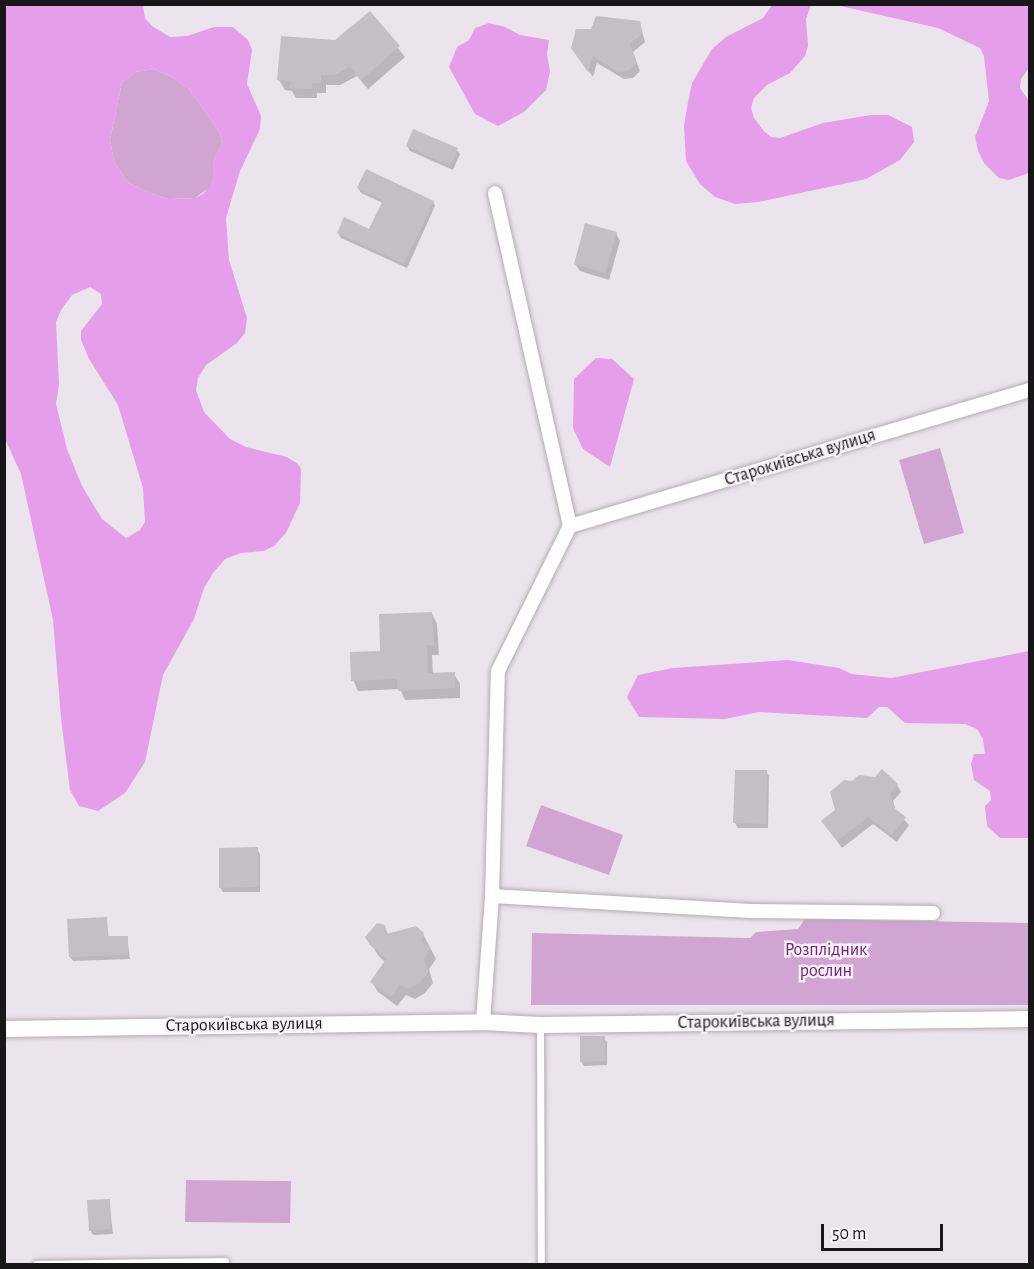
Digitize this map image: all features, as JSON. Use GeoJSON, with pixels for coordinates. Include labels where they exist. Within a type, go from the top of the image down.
{"type":"FeatureCollection","features":[{"type":"Feature","properties":{"kind":"street"},"geometry":{"type":"LineString","coordinates":[[483,1022],[492,896],[498,671],[570,526],[495,193]]}},
{"type":"Feature","properties":{"kind":"street","name":"Старокиївська вулиця"},"geometry":{"type":"LineString","coordinates":[[570,526],[1029,390]]}},
{"type":"Feature","properties":{"kind":"street"},"geometry":{"type":"LineString","coordinates":[[492,896],[751,911],[933,913]]}},
{"type":"Feature","properties":{"kind":"street","name":"Старокиївська вулиця"},"geometry":{"type":"LineString","coordinates":[[4,1029],[483,1022],[540,1025],[1029,1018]]}},
{"type":"Feature","properties":{"kind":"lane"},"geometry":{"type":"LineString","coordinates":[[540,1025],[541,1264]]}},
{"type":"Feature","properties":{"kind":"lane"},"geometry":{"type":"LineString","coordinates":[[36,1264],[225,1261]]}},
{"type":"Feature","properties":{"kind":"green space"},"geometry":{"type":"Polygon","coordinates":[[[153,69],[174,78],[189,89],[220,133],[222,144],[213,162],[213,181],[209,188],[195,198],[168,199],[150,193],[129,183],[114,162],[110,140],[122,82],[136,72],[153,69]]]}},
{"type":"Feature","properties":{"kind":"green space"},"geometry":{"type":"Polygon","coordinates":[[[940,448],[964,533],[924,544],[899,460],[940,448]]]}},
{"type":"Feature","properties":{"kind":"green space"},"geometry":{"type":"Polygon","coordinates":[[[541,805],[623,835],[609,875],[526,846],[541,805]]]}},
{"type":"Feature","properties":{"kind":"green space","name":"Розплідник рослин"},"geometry":{"type":"Polygon","coordinates":[[[805,919],[1029,923],[1029,1005],[531,1005],[532,933],[750,938],[756,932],[798,929],[805,919]]]}},
{"type":"Feature","properties":{"kind":"green space"},"geometry":{"type":"Polygon","coordinates":[[[186,1180],[291,1181],[290,1223],[185,1222],[186,1180]]]}},
{"type":"Feature","properties":{"kind":"shaded area"},"geometry":{"type":"Polygon","coordinates":[[[4,5],[143,5],[145,18],[152,26],[170,37],[187,36],[214,27],[233,27],[248,40],[252,50],[247,84],[261,116],[260,129],[240,171],[226,218],[229,260],[247,318],[245,333],[237,343],[206,365],[198,378],[196,390],[204,412],[230,439],[246,447],[287,457],[298,464],[301,469],[300,503],[286,533],[274,546],[264,551],[241,553],[225,559],[213,573],[204,588],[194,619],[163,675],[145,762],[125,793],[98,811],[79,806],[70,790],[53,620],[21,474],[5,439],[4,5]],[[153,69],[136,72],[122,82],[110,140],[114,162],[129,183],[150,193],[168,199],[195,198],[203,194],[213,181],[213,162],[222,144],[220,133],[189,89],[174,78],[153,69]],[[90,287],[72,295],[61,310],[56,322],[59,384],[56,404],[67,449],[82,486],[102,519],[126,538],[140,530],[145,522],[143,488],[118,405],[89,359],[81,340],[81,331],[102,304],[101,294],[90,287]]]}},
{"type":"Feature","properties":{"kind":"shaded area"},"geometry":{"type":"Polygon","coordinates":[[[772,5],[811,5],[806,19],[808,46],[805,56],[790,73],[767,85],[754,98],[751,108],[754,118],[764,131],[771,137],[780,138],[823,123],[871,115],[888,115],[912,127],[914,142],[900,160],[866,179],[758,202],[735,204],[715,197],[700,184],[686,161],[684,126],[688,102],[692,83],[712,49],[726,37],[763,18],[772,5]]]}},
{"type":"Feature","properties":{"kind":"shaded area"},"geometry":{"type":"Polygon","coordinates":[[[836,5],[1029,5],[1029,68],[1021,79],[1020,88],[1029,101],[1029,173],[1009,180],[999,178],[984,163],[978,151],[975,137],[989,101],[984,56],[980,48],[938,28],[836,5]]]}},
{"type":"Feature","properties":{"kind":"shaded area"},"geometry":{"type":"Polygon","coordinates":[[[489,23],[505,27],[520,35],[549,40],[547,54],[550,72],[546,90],[524,112],[498,126],[475,114],[449,67],[457,47],[469,40],[475,28],[489,23]]]}},
{"type":"Feature","properties":{"kind":"shaded area"},"geometry":{"type":"Polygon","coordinates":[[[596,358],[612,359],[634,379],[610,467],[583,449],[573,428],[574,379],[596,358]]]}},
{"type":"Feature","properties":{"kind":"shaded area"},"geometry":{"type":"Polygon","coordinates":[[[1029,651],[1029,838],[1000,838],[987,826],[985,806],[991,800],[990,791],[974,780],[971,764],[974,754],[985,754],[983,739],[977,729],[965,724],[905,723],[887,707],[879,707],[867,718],[759,712],[725,719],[639,717],[627,697],[638,675],[673,668],[788,660],[839,668],[852,674],[891,678],[1029,651]]]}},
{"type":"Feature","properties":{"kind":"building"},"geometry":{"type":"Polygon","coordinates":[[[370,11],[400,46],[361,80],[350,67],[334,75],[321,75],[321,83],[312,83],[312,89],[289,88],[291,81],[277,80],[281,36],[335,40],[370,11]]]}},
{"type":"Feature","properties":{"kind":"building"},"geometry":{"type":"Polygon","coordinates":[[[596,16],[640,21],[642,34],[630,44],[637,63],[628,71],[618,72],[593,56],[588,72],[571,48],[576,29],[591,29],[596,16]]]}},
{"type":"Feature","properties":{"kind":"building"},"geometry":{"type":"Polygon","coordinates":[[[413,129],[458,148],[450,166],[406,146],[413,129]]]}},
{"type":"Feature","properties":{"kind":"building"},"geometry":{"type":"Polygon","coordinates":[[[366,169],[434,201],[404,264],[337,233],[344,217],[369,229],[383,200],[357,188],[366,169]]]}},
{"type":"Feature","properties":{"kind":"building"},"geometry":{"type":"Polygon","coordinates":[[[585,223],[617,232],[605,273],[574,264],[585,223]]]}},
{"type":"Feature","properties":{"kind":"building"},"geometry":{"type":"Polygon","coordinates":[[[432,612],[434,645],[427,645],[428,673],[455,672],[455,688],[398,691],[397,679],[351,681],[350,652],[380,651],[379,614],[432,612]]]}},
{"type":"Feature","properties":{"kind":"building"},"geometry":{"type":"Polygon","coordinates":[[[882,769],[898,784],[890,793],[894,808],[906,817],[892,835],[868,817],[837,841],[821,821],[835,810],[830,792],[844,780],[852,781],[859,775],[875,777],[882,769]]]}},
{"type":"Feature","properties":{"kind":"building"},"geometry":{"type":"Polygon","coordinates":[[[735,770],[767,770],[766,824],[733,823],[735,770]]]}},
{"type":"Feature","properties":{"kind":"building"},"geometry":{"type":"Polygon","coordinates":[[[258,847],[258,887],[219,888],[219,848],[258,847]]]}},
{"type":"Feature","properties":{"kind":"building"},"geometry":{"type":"Polygon","coordinates":[[[107,917],[108,936],[128,936],[128,955],[69,957],[67,919],[107,917]]]}},
{"type":"Feature","properties":{"kind":"building"},"geometry":{"type":"Polygon","coordinates":[[[377,923],[385,925],[387,934],[416,926],[424,933],[422,942],[431,948],[424,958],[428,972],[420,983],[408,989],[400,985],[391,997],[370,982],[386,959],[370,945],[365,937],[377,923]]]}},
{"type":"Feature","properties":{"kind":"building"},"geometry":{"type":"Polygon","coordinates":[[[580,1036],[605,1036],[605,1061],[580,1062],[580,1036]]]}},
{"type":"Feature","properties":{"kind":"building"},"geometry":{"type":"Polygon","coordinates":[[[110,1199],[111,1229],[89,1231],[87,1200],[110,1199]]]}}]}
